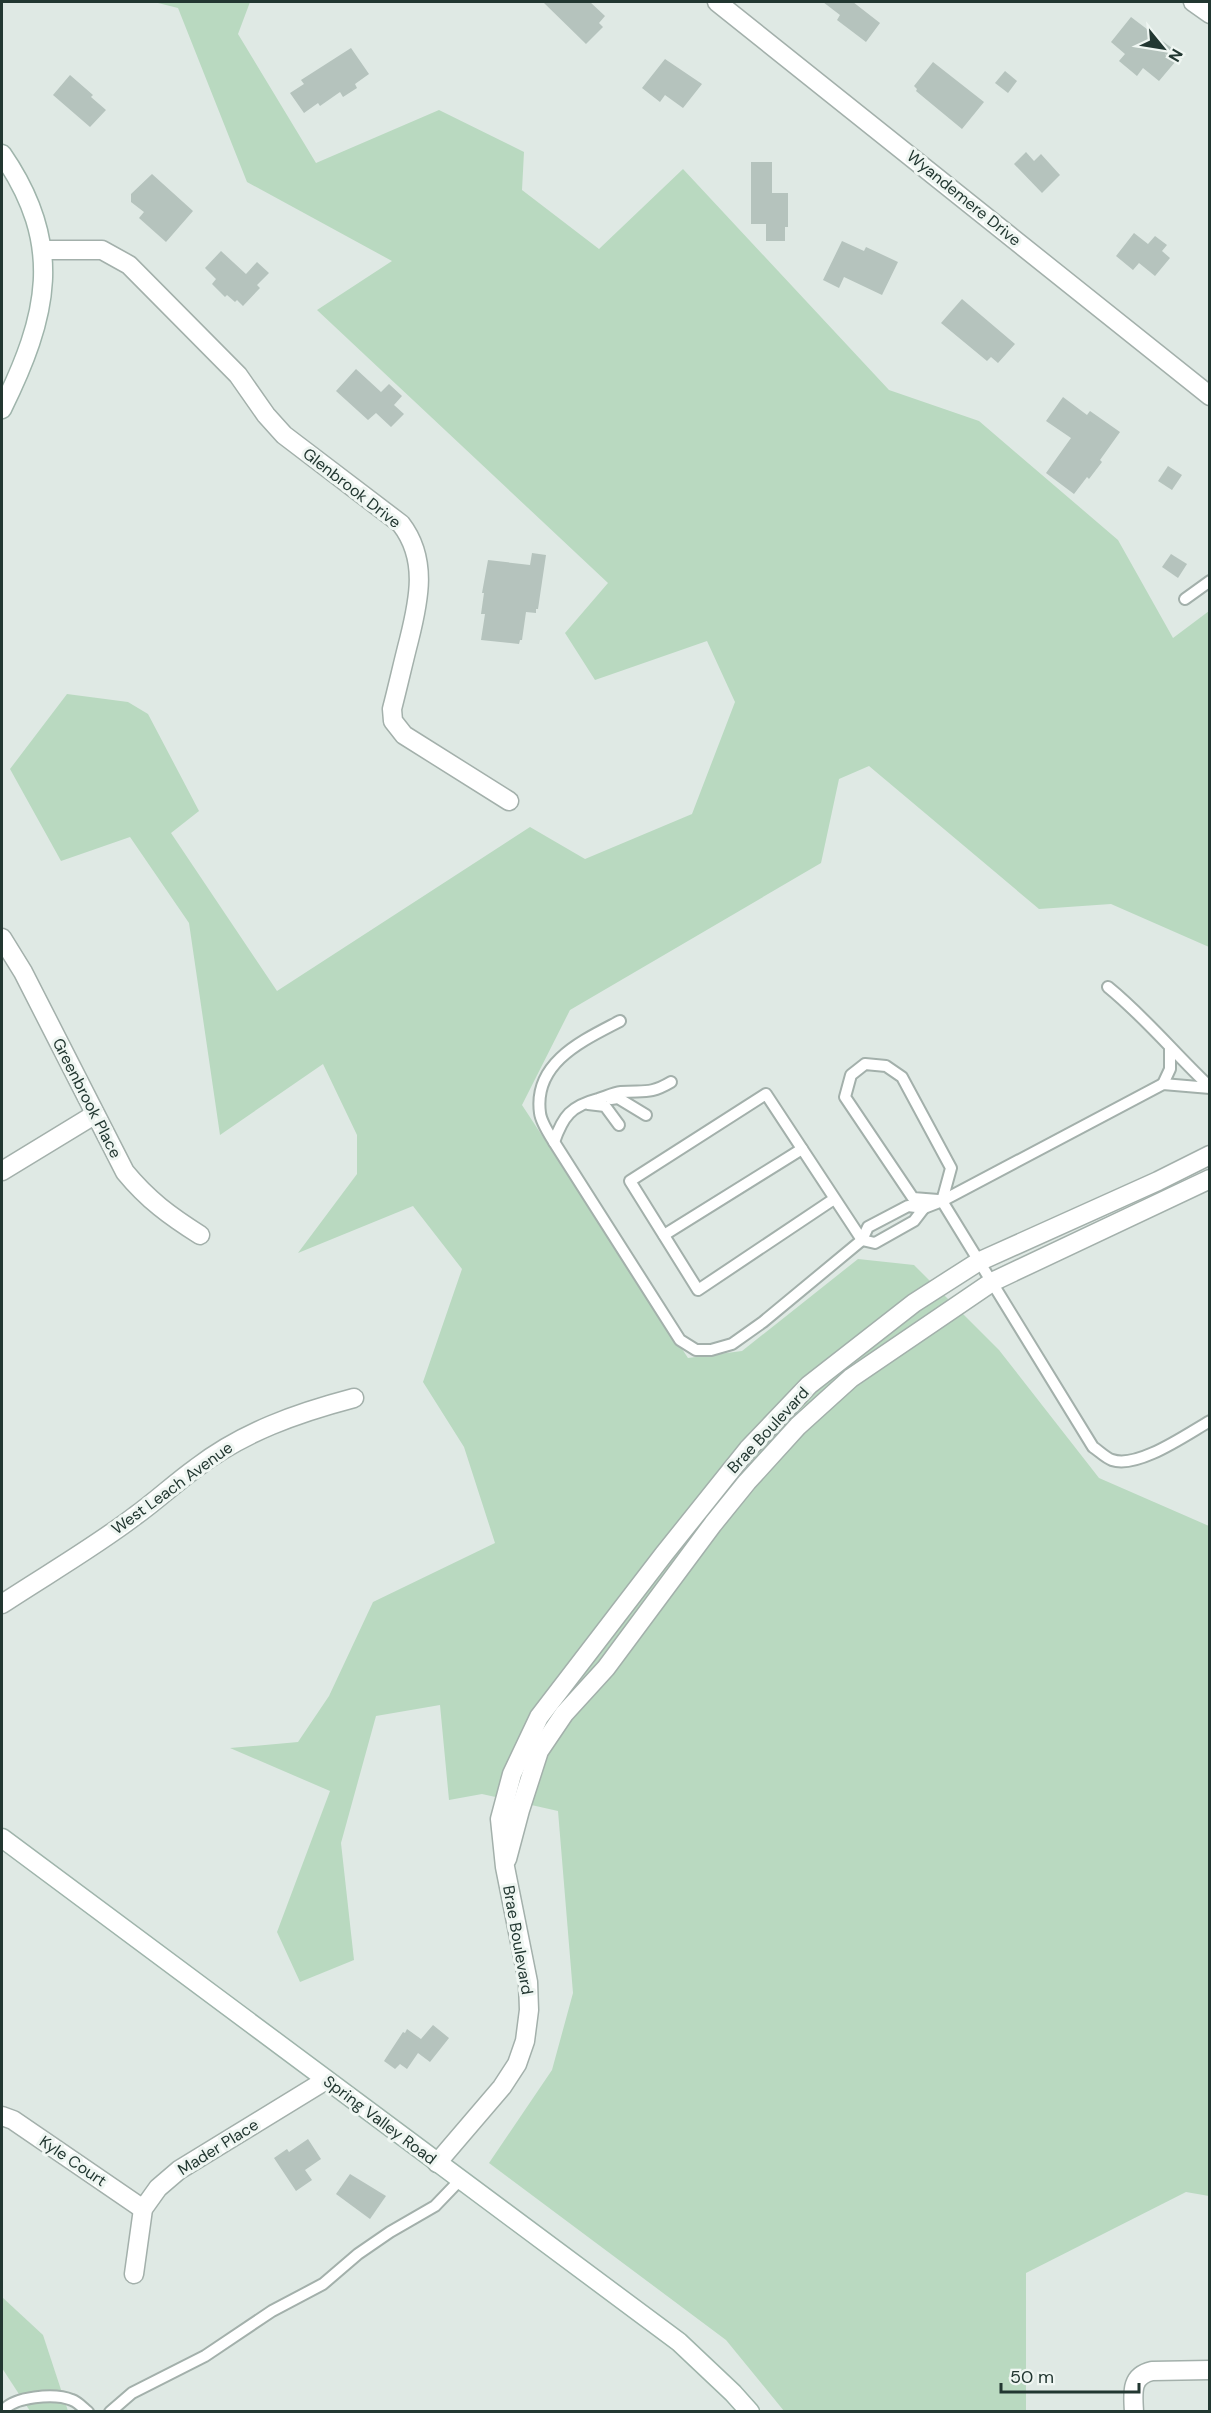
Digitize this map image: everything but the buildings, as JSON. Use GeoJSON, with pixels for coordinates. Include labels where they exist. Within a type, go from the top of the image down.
{"type":"FeatureCollection","features":[{"type":"Feature","properties":{"kind":"street","name":"Wyandemere Drive"},"geometry":{"type":"LineString","coordinates":[[717,2],[1209,396]]}},
{"type":"Feature","properties":{"kind":"street"},"geometry":{"type":"LineString","coordinates":[[1193,2],[1209,14]]}},
{"type":"Feature","properties":{"kind":"street"},"geometry":{"type":"LineString","coordinates":[[2,154],[21,183],[32,207],[43,250],[43,291],[34,336],[19,375],[2,409]]}},
{"type":"Feature","properties":{"kind":"street","name":"Glenbrook Drive"},"geometry":{"type":"LineString","coordinates":[[43,250],[102,250],[129,265],[238,375],[266,415],[284,435],[401,524],[416,550],[419,598],[392,709],[393,721],[404,735],[509,801]]}},
{"type":"Feature","properties":{"kind":"street","name":"Greenbrook Place"},"geometry":{"type":"LineString","coordinates":[[2,938],[23,972],[125,1172],[142,1193],[162,1211],[200,1235]]}},
{"type":"Feature","properties":{"kind":"street"},"geometry":{"type":"LineString","coordinates":[[2,1171],[94,1115]]}},
{"type":"Feature","properties":{"kind":"street","name":"Brae Boulevard"},"geometry":{"type":"LineString","coordinates":[[437,2163],[502,2087],[517,2064],[525,2041],[529,2010],[528,1982],[505,1867],[500,1819],[512,1774],[539,1717],[712,1491],[809,1385],[914,1303],[978,1262],[1158,1181],[1209,1155]]}},
{"type":"Feature","properties":{"kind":"street","name":"Brae Boulevard"},"geometry":{"type":"LineString","coordinates":[[505,1867],[539,1751],[564,1714],[606,1668],[664,1588],[747,1482],[798,1426],[851,1378],[992,1282],[1209,1179]]}},
{"type":"Feature","properties":{"kind":"street","name":"West Leach Avenue"},"geometry":{"type":"LineString","coordinates":[[2,1604],[134,1517],[197,1467],[229,1446],[264,1427],[300,1413],[354,1398]]}},
{"type":"Feature","properties":{"kind":"street","name":"Spring Valley Road"},"geometry":{"type":"LineString","coordinates":[[2,1838],[679,2342],[750,2412]]}},
{"type":"Feature","properties":{"kind":"street","name":"Mader Place"},"geometry":{"type":"LineString","coordinates":[[134,2274],[143,2209],[158,2188],[179,2170],[326,2080]]}},
{"type":"Feature","properties":{"kind":"street","name":"Kyle Court"},"geometry":{"type":"LineString","coordinates":[[2,2116],[13,2120],[143,2209]]}},
{"type":"Feature","properties":{"kind":"street"},"geometry":{"type":"LineString","coordinates":[[1134,2412],[1132,2388],[1143,2373],[1209,2370]]}},
{"type":"Feature","properties":{"kind":"lane"},"geometry":{"type":"LineString","coordinates":[[1185,599],[1209,581]]}},
{"type":"Feature","properties":{"kind":"lane"},"geometry":{"type":"LineString","coordinates":[[1108,987],[1131,1006],[1209,1088]]}},
{"type":"Feature","properties":{"kind":"lane"},"geometry":{"type":"LineString","coordinates":[[620,1021],[580,1042],[555,1061],[541,1090],[540,1114],[554,1142],[680,1340],[696,1350],[711,1350],[732,1344],[764,1322],[862,1240],[868,1227],[908,1206],[924,1208],[942,1201],[1163,1084],[1209,1088]]}},
{"type":"Feature","properties":{"kind":"lane"},"geometry":{"type":"LineString","coordinates":[[1163,1084],[1170,1069],[1170,1049]]}},
{"type":"Feature","properties":{"kind":"lane"},"geometry":{"type":"LineString","coordinates":[[942,1201],[913,1198],[845,1096],[850,1075],[865,1064],[885,1066],[902,1077],[951,1168],[942,1201],[1093,1447],[1112,1461],[1130,1461],[1155,1452],[1209,1421]]}},
{"type":"Feature","properties":{"kind":"lane"},"geometry":{"type":"LineString","coordinates":[[554,1142],[560,1124],[581,1103],[621,1092],[642,1093],[659,1089],[671,1082]]}},
{"type":"Feature","properties":{"kind":"lane"},"geometry":{"type":"LineString","coordinates":[[834,1199],[698,1290],[630,1181],[766,1095],[862,1240],[875,1243],[914,1221],[924,1208]]}},
{"type":"Feature","properties":{"kind":"lane"},"geometry":{"type":"LineString","coordinates":[[581,1103],[618,1098],[646,1115]]}},
{"type":"Feature","properties":{"kind":"lane"},"geometry":{"type":"LineString","coordinates":[[581,1103],[605,1106],[619,1125]]}},
{"type":"Feature","properties":{"kind":"lane"},"geometry":{"type":"LineString","coordinates":[[664,1235],[802,1149]]}},
{"type":"Feature","properties":{"kind":"lane"},"geometry":{"type":"LineString","coordinates":[[110,2412],[132,2393],[205,2356],[272,2311],[323,2284],[366,2248],[435,2206],[460,2180]]}},
{"type":"Feature","properties":{"kind":"lane"},"geometry":{"type":"LineString","coordinates":[[2,2412],[6,2406],[41,2395],[73,2400],[88,2412]]}},
{"type":"Feature","properties":{"kind":"green space"},"geometry":{"type":"Polygon","coordinates":[[[154,2],[250,2],[238,34],[316,163],[439,110],[524,152],[522,190],[599,249],[683,169],[889,390],[979,421],[1118,540],[1173,638],[1209,611],[1209,947],[1111,904],[1039,909],[869,766],[839,779],[821,863],[570,1010],[522,1105],[688,1358],[742,1351],[858,1259],[914,1265],[999,1350],[1099,1478],[1209,1526],[1209,2196],[1186,2192],[1026,2273],[1026,2411],[784,2411],[726,2340],[489,2163],[552,2070],[573,1993],[558,1811],[482,1794],[449,1800],[440,1705],[376,1716],[341,1843],[354,1960],[300,1982],[277,1932],[330,1791],[230,1748],[298,1742],[329,1696],[373,1602],[495,1543],[464,1447],[423,1382],[462,1269],[413,1206],[298,1253],[357,1174],[357,1135],[323,1064],[220,1135],[189,923],[130,837],[61,861],[10,769],[67,694],[128,702],[148,714],[199,811],[171,833],[277,991],[530,827],[585,859],[692,814],[735,702],[707,641],[595,680],[565,633],[608,583],[317,310],[392,261],[247,182],[178,8],[154,2]]]}},
{"type":"Feature","properties":{"kind":"green space"},"geometry":{"type":"Polygon","coordinates":[[[2,2297],[43,2335],[68,2411],[30,2411],[2,2368],[2,2297]]]}}]}
